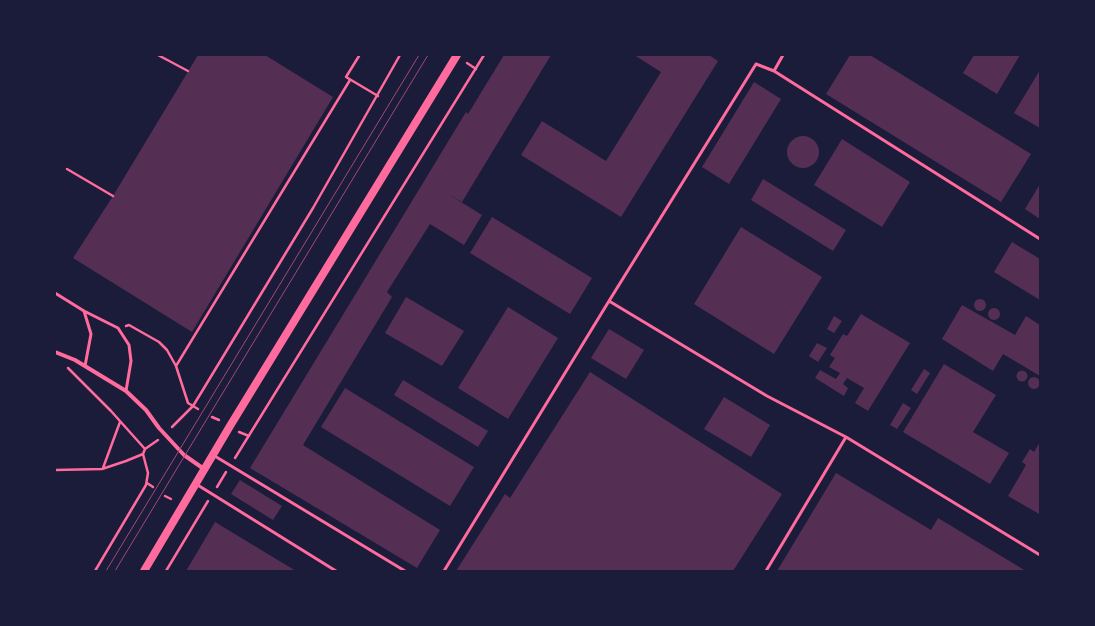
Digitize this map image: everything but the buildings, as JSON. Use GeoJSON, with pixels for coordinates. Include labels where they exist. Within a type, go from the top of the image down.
{"type":"FeatureCollection","features":[{"type":"Feature","properties":{"kind":"main road"},"geometry":{"type":"LineString","coordinates":[[144,571],[204,469],[457,55]]}},
{"type":"Feature","properties":{"kind":"street"},"geometry":{"type":"LineString","coordinates":[[56,352],[75,360],[126,391],[146,410],[159,428],[184,456],[204,469]]}},
{"type":"Feature","properties":{"kind":"lane"},"geometry":{"type":"LineString","coordinates":[[774,71],[783,55]]}},
{"type":"Feature","properties":{"kind":"lane"},"geometry":{"type":"LineString","coordinates":[[444,571],[756,64],[774,71],[1040,239]]}},
{"type":"Feature","properties":{"kind":"lane"},"geometry":{"type":"LineString","coordinates":[[55,293],[84,311],[118,328],[129,345],[131,361],[126,391]]}},
{"type":"Feature","properties":{"kind":"lane"},"geometry":{"type":"LineString","coordinates":[[609,301],[767,396],[846,437],[1040,555]]}},
{"type":"Feature","properties":{"kind":"lane"},"geometry":{"type":"LineString","coordinates":[[84,311],[91,334],[85,366]]}},
{"type":"Feature","properties":{"kind":"lane"},"geometry":{"type":"LineString","coordinates":[[766,571],[846,437]]}},
{"type":"Feature","properties":{"kind":"lane"},"geometry":{"type":"LineString","coordinates":[[213,455],[405,571]]}},
{"type":"Feature","properties":{"kind":"lane"},"geometry":{"type":"LineString","coordinates":[[196,484],[336,571]]}},
{"type":"Feature","properties":{"kind":"path"},"geometry":{"type":"LineString","coordinates":[[158,55],[188,72]]}},
{"type":"Feature","properties":{"kind":"path"},"geometry":{"type":"LineString","coordinates":[[176,424],[193,406],[313,208],[400,55]]}},
{"type":"Feature","properties":{"kind":"path"},"geometry":{"type":"LineString","coordinates":[[166,571],[212,494],[231,466],[484,55]]}},
{"type":"Feature","properties":{"kind":"path"},"geometry":{"type":"LineString","coordinates":[[359,56],[346,77],[378,96]]}},
{"type":"Feature","properties":{"kind":"path"},"geometry":{"type":"LineString","coordinates":[[466,63],[476,69]]}},
{"type":"Feature","properties":{"kind":"path"},"geometry":{"type":"LineString","coordinates":[[176,366],[350,80]]}},
{"type":"Feature","properties":{"kind":"path"},"geometry":{"type":"LineString","coordinates":[[67,168],[113,196]]}},
{"type":"Feature","properties":{"kind":"path"},"geometry":{"type":"LineString","coordinates":[[118,328],[129,325],[159,342],[167,350],[176,366],[188,403],[198,409]]}},
{"type":"Feature","properties":{"kind":"path"},"geometry":{"type":"LineString","coordinates":[[56,352],[70,371],[145,449]]}},
{"type":"Feature","properties":{"kind":"path"},"geometry":{"type":"LineString","coordinates":[[212,417],[219,420]]}},
{"type":"Feature","properties":{"kind":"path"},"geometry":{"type":"LineString","coordinates":[[103,468],[120,422]]}},
{"type":"Feature","properties":{"kind":"path"},"geometry":{"type":"LineString","coordinates":[[237,430],[249,436]]}},
{"type":"Feature","properties":{"kind":"path"},"geometry":{"type":"LineString","coordinates":[[95,571],[147,483],[148,473],[143,454],[145,449],[157,441]]}},
{"type":"Feature","properties":{"kind":"path"},"geometry":{"type":"LineString","coordinates":[[55,470],[103,468],[143,454]]}},
{"type":"Feature","properties":{"kind":"path"},"geometry":{"type":"LineString","coordinates":[[147,483],[153,487]]}},
{"type":"Feature","properties":{"kind":"path"},"geometry":{"type":"LineString","coordinates":[[165,496],[170,499]]}},
{"type":"Feature","properties":{"kind":"path"},"geometry":{"type":"LineString","coordinates":[[195,514],[199,517]]}},
{"type":"Feature","properties":{"kind":"tram line"},"geometry":{"type":"LineString","coordinates":[[106,571],[419,55]]}},
{"type":"Feature","properties":{"kind":"tram line"},"geometry":{"type":"LineString","coordinates":[[115,571],[428,55]]}}]}
